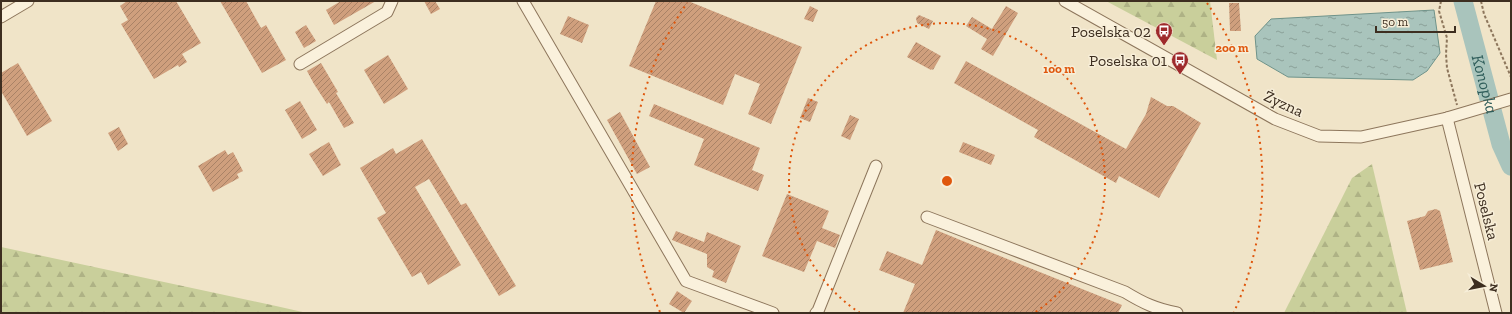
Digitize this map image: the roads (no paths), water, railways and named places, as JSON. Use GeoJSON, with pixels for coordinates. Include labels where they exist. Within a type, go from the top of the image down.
{"type":"FeatureCollection","features":[{"type":"Feature","properties":{"kind":"street"},"geometry":{"type":"LineString","coordinates":[[1,16],[28,1]]}},
{"type":"Feature","properties":{"kind":"street"},"geometry":{"type":"LineString","coordinates":[[300,64],[387,12],[392,1]]}},
{"type":"Feature","properties":{"kind":"street"},"geometry":{"type":"LineString","coordinates":[[523,1],[686,281],[773,313]]}},
{"type":"Feature","properties":{"kind":"street","name":"Żyzna"},"geometry":{"type":"LineString","coordinates":[[1065,1],[1275,119],[1319,136],[1360,136],[1447,118],[1510,99]]}},
{"type":"Feature","properties":{"kind":"street","name":"Poselska"},"geometry":{"type":"LineString","coordinates":[[1447,118],[1496,313]]}},
{"type":"Feature","properties":{"kind":"street"},"geometry":{"type":"LineString","coordinates":[[816,313],[876,166]]}},
{"type":"Feature","properties":{"kind":"street"},"geometry":{"type":"LineString","coordinates":[[927,217],[1125,292],[1145,304],[1160,310],[1177,313]]}},
{"type":"Feature","properties":{"kind":"water"},"geometry":{"type":"Polygon","coordinates":[[[1434,10],[1440,53],[1427,71],[1413,80],[1288,77],[1257,59],[1255,36],[1271,19],[1434,10]]]}},
{"type":"Feature","properties":{"kind":"waterway","name":"Konopka"},"geometry":{"type":"LineString","coordinates":[[1463,1],[1501,144],[1511,166]]}},
{"type":"Feature","properties":{"kind":"place","name":"Poselska 02"},"geometry":{"type":"Point","coordinates":[1164,46]}},
{"type":"Feature","properties":{"kind":"place","name":"Poselska 01"},"geometry":{"type":"Point","coordinates":[1180,75]}}]}
